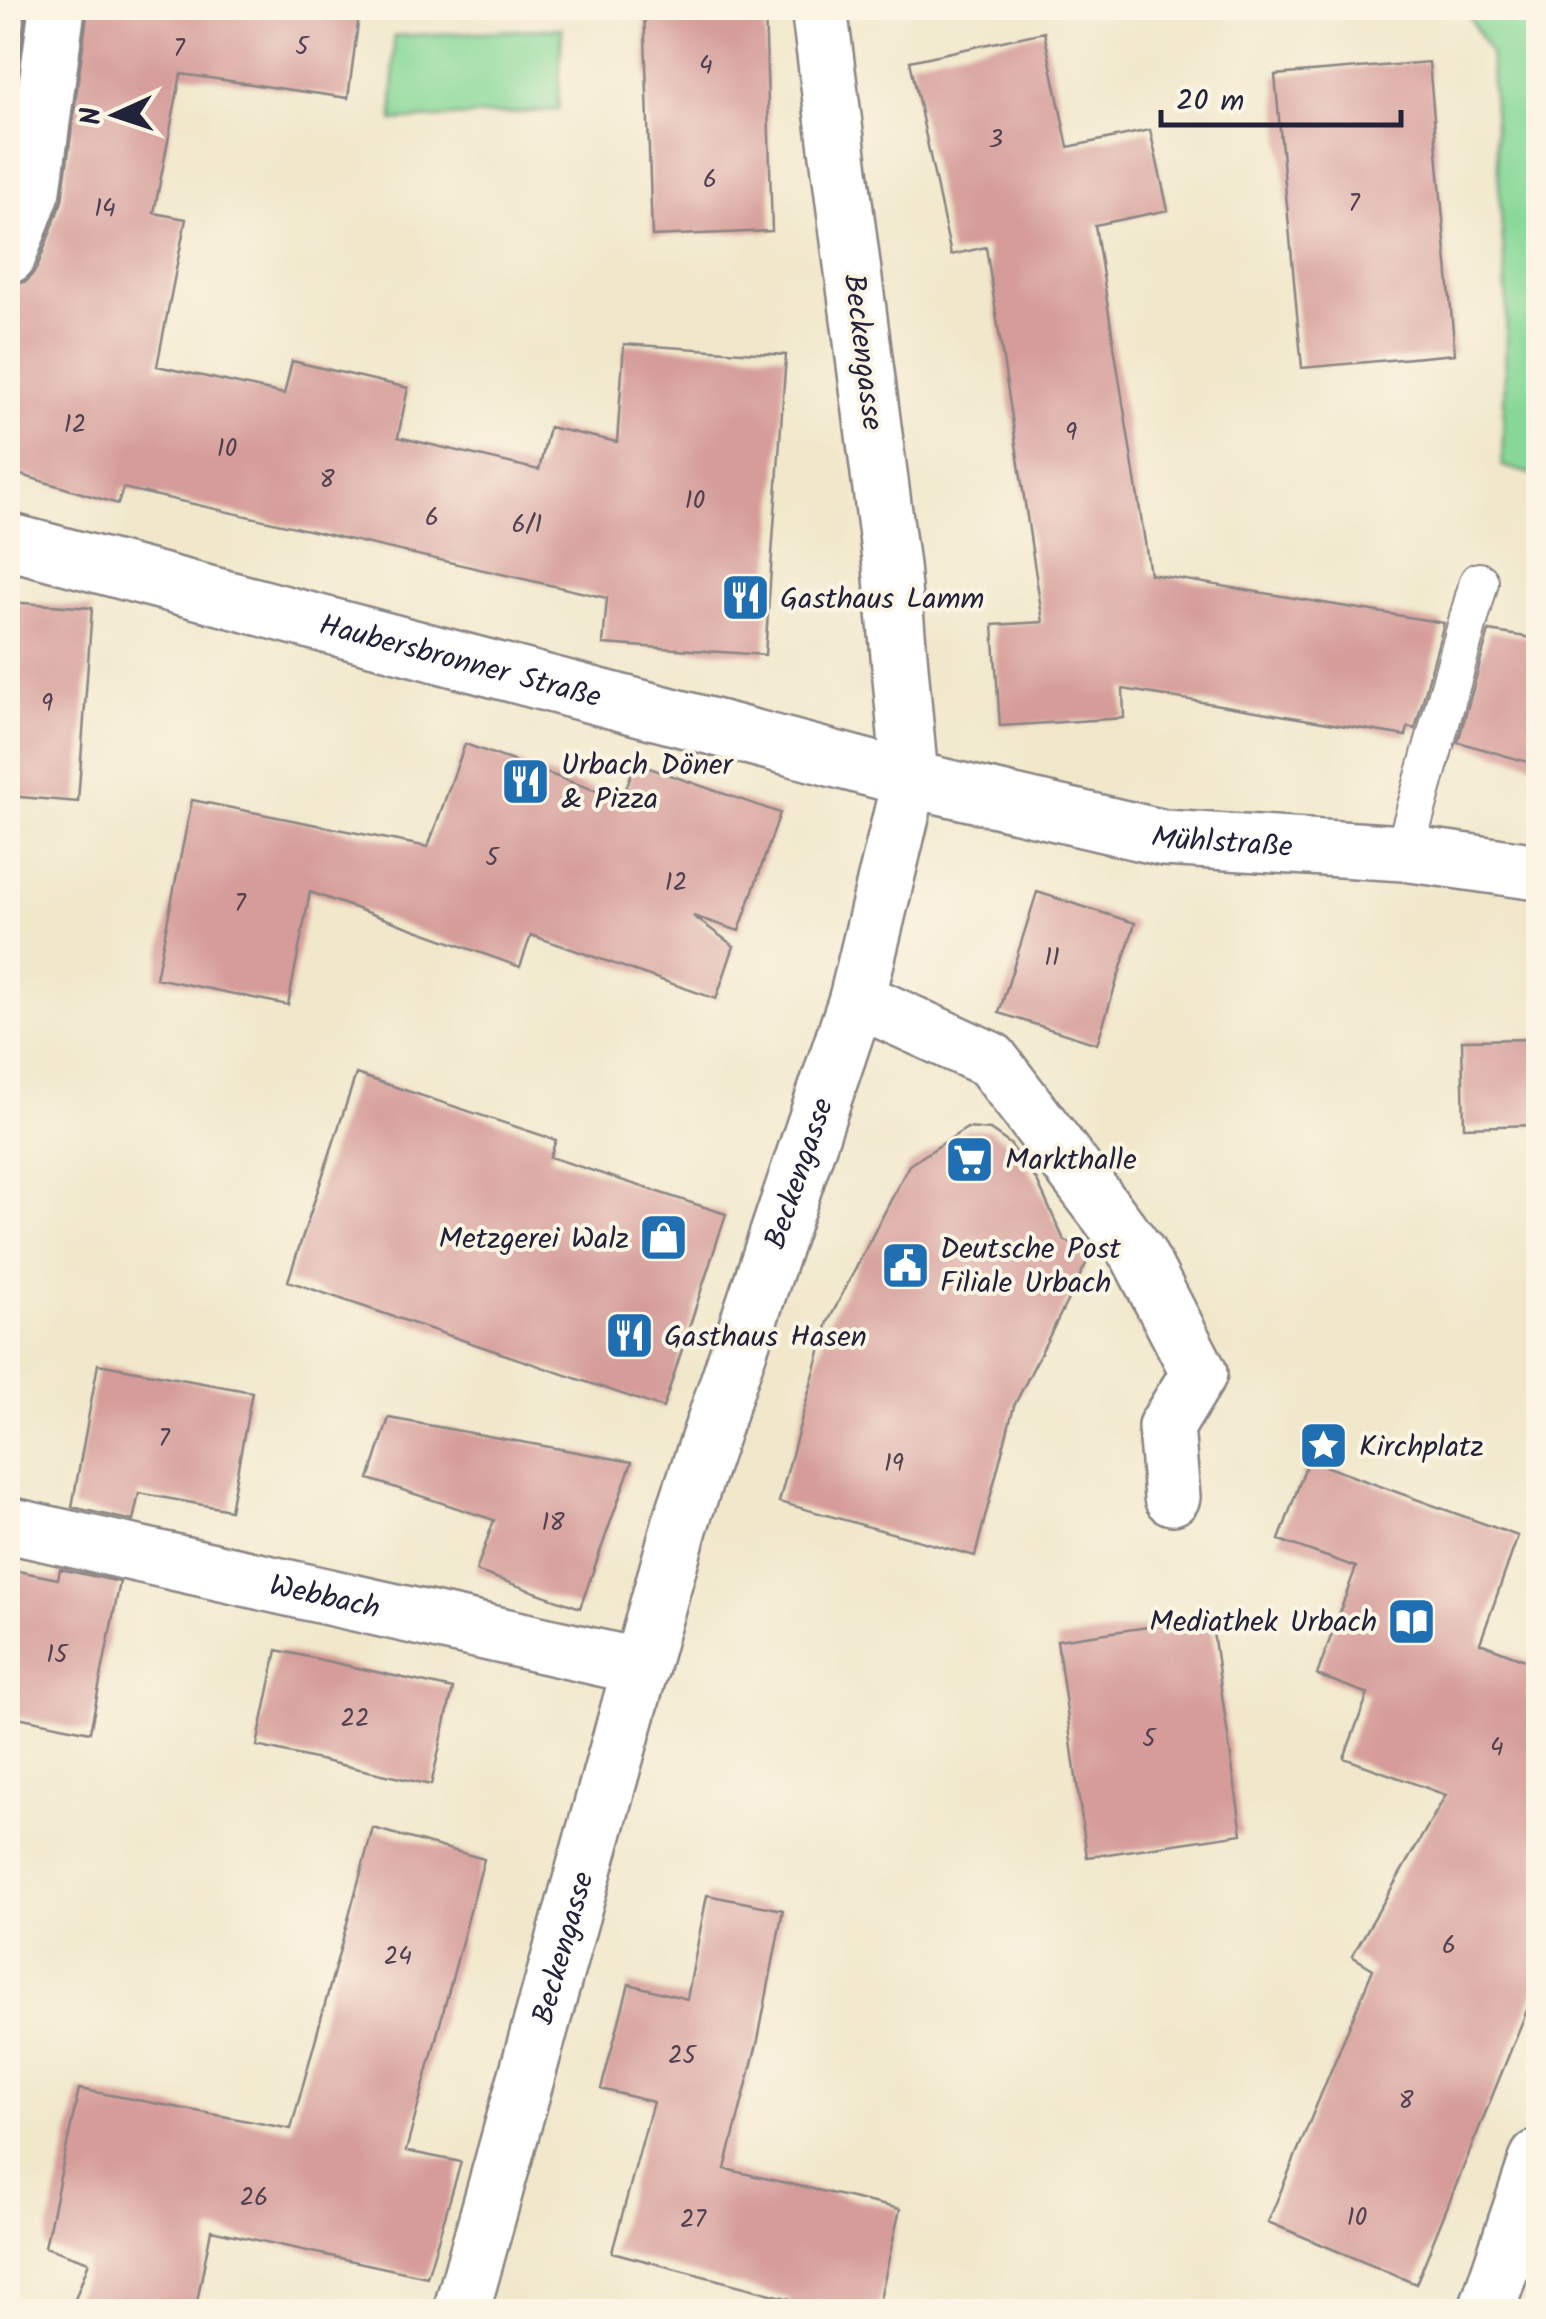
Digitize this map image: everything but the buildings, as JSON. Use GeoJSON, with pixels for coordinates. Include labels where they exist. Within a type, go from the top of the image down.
{"type":"FeatureCollection","features":[{"type":"Feature","properties":{"kind":"street"},"geometry":{"type":"LineString","coordinates":[[8,256],[33,190],[57,8]]}},
{"type":"Feature","properties":{"kind":"street","name":"Beckengasse"},"geometry":{"type":"LineString","coordinates":[[461,2312],[680,1525],[857,998],[910,779],[891,566],[819,8]]}},
{"type":"Feature","properties":{"kind":"street","name":"Haubersbronner Straße"},"geometry":{"type":"LineString","coordinates":[[8,541],[910,779]]}},
{"type":"Feature","properties":{"kind":"street","name":"Mühlstraße"},"geometry":{"type":"LineString","coordinates":[[910,779],[1164,838],[1404,853],[1538,872]]}},
{"type":"Feature","properties":{"kind":"street"},"geometry":{"type":"LineString","coordinates":[[857,998],[990,1060],[1138,1254],[1199,1373],[1166,1427],[1172,1496]]}},
{"type":"Feature","properties":{"kind":"street","name":"Webbach"},"geometry":{"type":"LineString","coordinates":[[8,1524],[641,1667]]}},
{"type":"Feature","properties":{"kind":"street"},"geometry":{"type":"LineString","coordinates":[[1486,2312],[1538,2158]]}},
{"type":"Feature","properties":{"kind":"lane"},"geometry":{"type":"LineString","coordinates":[[1404,853],[1479,582]]}},
{"type":"Feature","properties":{"kind":"green space"},"geometry":{"type":"Polygon","coordinates":[[[1464,8],[1538,8],[1538,476],[1502,466],[1507,304],[1490,53],[1464,8]]]}},
{"type":"Feature","properties":{"kind":"green space"},"geometry":{"type":"Polygon","coordinates":[[[562,28],[558,110],[393,121],[394,36],[562,28]]]}},
{"type":"Feature","properties":{"kind":"place","name":"Gasthaus Lamm"},"geometry":{"type":"Point","coordinates":[745,598]}},
{"type":"Feature","properties":{"kind":"place","name":"Urbach Döner & Pizza"},"geometry":{"type":"Point","coordinates":[526,781]}},
{"type":"Feature","properties":{"kind":"place","name":"Markthalle"},"geometry":{"type":"Point","coordinates":[970,1159]}},
{"type":"Feature","properties":{"kind":"place","name":"Metzgerei Walz"},"geometry":{"type":"Point","coordinates":[664,1238]}},
{"type":"Feature","properties":{"kind":"place","name":"Deutsche Post Filiale Urbach"},"geometry":{"type":"Point","coordinates":[905,1265]}},
{"type":"Feature","properties":{"kind":"place","name":"Gasthaus Hasen"},"geometry":{"type":"Point","coordinates":[629,1336]}},
{"type":"Feature","properties":{"kind":"place","name":"Kirchplatz"},"geometry":{"type":"Point","coordinates":[1324,1446]}},
{"type":"Feature","properties":{"kind":"place","name":"Mediathek Urbach"},"geometry":{"type":"Point","coordinates":[1412,1621]}}]}
